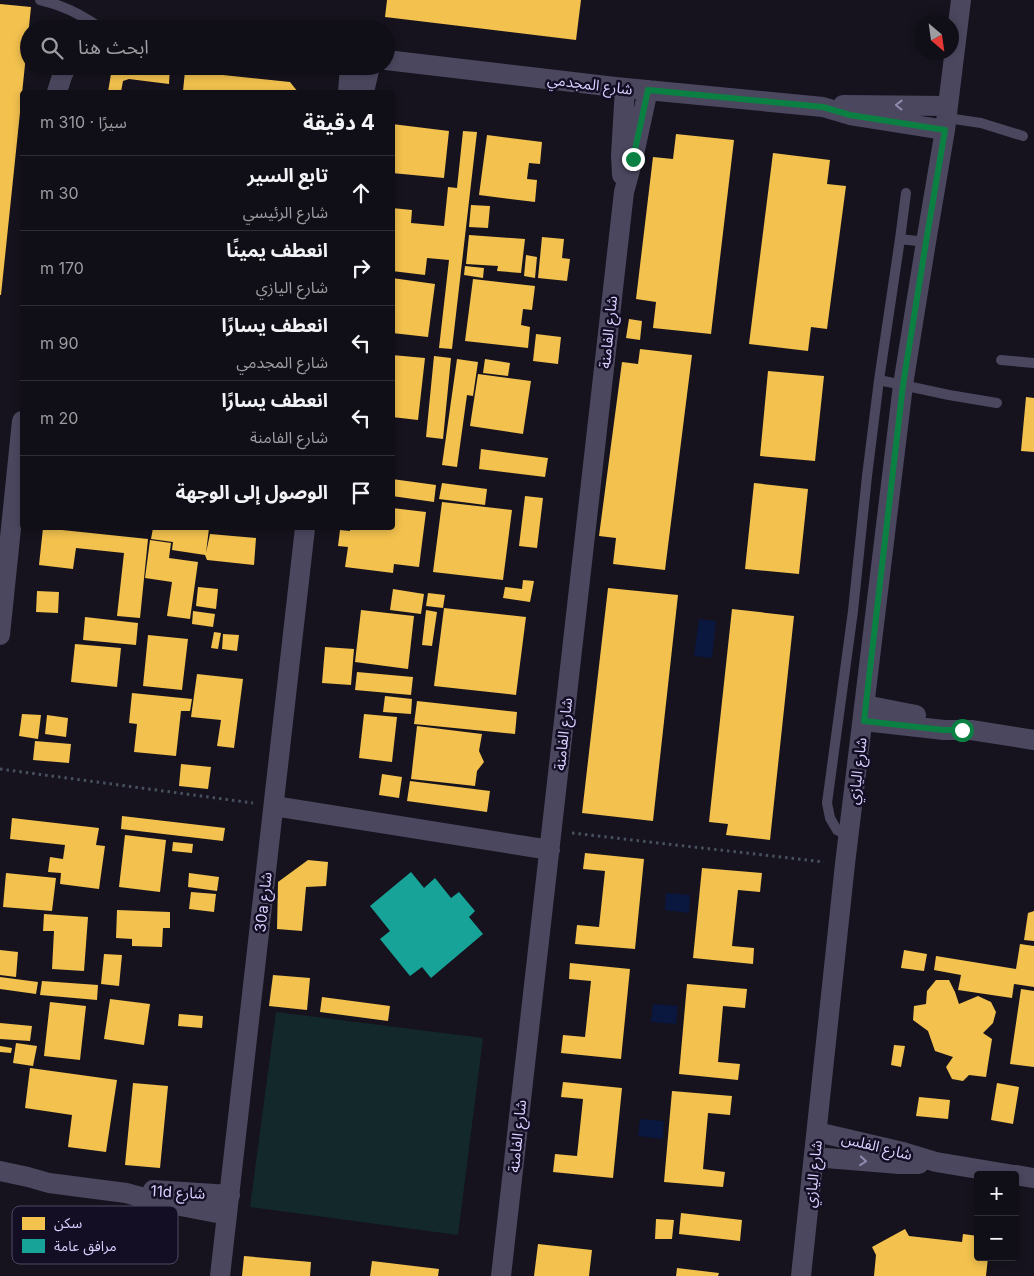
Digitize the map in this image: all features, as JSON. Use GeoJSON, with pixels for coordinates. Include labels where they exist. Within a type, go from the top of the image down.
{"type":"FeatureCollection","features":[{"type":"Feature","properties":{"kind":"street","name":"شارع اليازي"},"geometry":{"type":"LineString","coordinates":[[801,1276],[845,864],[864,713],[865,612],[947,118],[961,0]]}},
{"type":"Feature","properties":{"kind":"street","name":"شارع المجدمي"},"geometry":{"type":"LineString","coordinates":[[395,61],[625,88],[823,107],[848,104],[947,118]]}},
{"type":"Feature","properties":{"kind":"street"},"geometry":{"type":"LineString","coordinates":[[58,90],[62,75]]}},
{"type":"Feature","properties":{"kind":"street"},"geometry":{"type":"LineString","coordinates":[[348,90],[349,75]]}},
{"type":"Feature","properties":{"kind":"street"},"geometry":{"type":"LineString","coordinates":[[364,90],[368,75]]}},
{"type":"Feature","properties":{"kind":"street","name":"شارع الفامنة"},"geometry":{"type":"LineString","coordinates":[[624,192],[621,168],[625,88]]}},
{"type":"Feature","properties":{"kind":"street","name":"شارع الفامنة"},"geometry":{"type":"LineString","coordinates":[[501,1276],[624,192],[648,90]]}},
{"type":"Feature","properties":{"kind":"street"},"geometry":{"type":"LineString","coordinates":[[0,635],[20,440]]}},
{"type":"Feature","properties":{"kind":"street","name":"30a شارع"},"geometry":{"type":"LineString","coordinates":[[220,1276],[305,530]]}},
{"type":"Feature","properties":{"kind":"street"},"geometry":{"type":"LineString","coordinates":[[864,713],[948,721],[971,730],[1034,740]]}},
{"type":"Feature","properties":{"kind":"street"},"geometry":{"type":"LineString","coordinates":[[274,806],[551,840]]}},
{"type":"Feature","properties":{"kind":"street","name":"شارع الفلس"},"geometry":{"type":"LineString","coordinates":[[817,1132],[936,1162],[991,1171]]}},
{"type":"Feature","properties":{"kind":"street","name":"شارع الفلس"},"geometry":{"type":"LineString","coordinates":[[814,1157],[899,1164],[936,1162]]}},
{"type":"Feature","properties":{"kind":"street","name":"11d شارع"},"geometry":{"type":"LineString","coordinates":[[0,1171],[49,1184]]}},
{"type":"Feature","properties":{"kind":"street","name":"شارع الفلس"},"geometry":{"type":"LineString","coordinates":[[1019,1176],[1034,1178]]}},
{"type":"Feature","properties":{"kind":"street","name":"11d شارع"},"geometry":{"type":"LineString","coordinates":[[0,1182],[27,1185],[49,1184],[126,1193],[159,1190],[228,1205]]}},
{"type":"Feature","properties":{"kind":"lane"},"geometry":{"type":"LineString","coordinates":[[40,0],[74,11],[90,20]]}},
{"type":"Feature","properties":{"kind":"lane"},"geometry":{"type":"LineString","coordinates":[[947,118],[981,123],[1023,136]]}},
{"type":"Feature","properties":{"kind":"lane"},"geometry":{"type":"LineString","coordinates":[[849,836],[837,830],[830,818],[827,802],[865,612],[868,476],[879,380],[906,193]]}},
{"type":"Feature","properties":{"kind":"lane"},"geometry":{"type":"LineString","coordinates":[[900,238],[926,242]]}},
{"type":"Feature","properties":{"kind":"lane"},"geometry":{"type":"LineString","coordinates":[[1001,360],[1034,363]]}},
{"type":"Feature","properties":{"kind":"lane"},"geometry":{"type":"LineString","coordinates":[[879,380],[997,403]]}},
{"type":"Feature","properties":{"kind":"path"},"geometry":{"type":"LineString","coordinates":[[0,769],[274,806]]}},
{"type":"Feature","properties":{"kind":"path"},"geometry":{"type":"LineString","coordinates":[[551,840],[845,864]]}},
{"type":"Feature","properties":{"kind":"green space"},"geometry":{"type":"Polygon","coordinates":[[[276,1012],[483,1038],[458,1235],[250,1207],[276,1012]]]}},
{"type":"Feature","properties":{"kind":"water"},"geometry":{"type":"Polygon","coordinates":[[[699,619],[716,621],[712,658],[694,656],[699,619]]]}},
{"type":"Feature","properties":{"kind":"water"},"geometry":{"type":"Polygon","coordinates":[[[666,893],[690,895],[689,913],[665,910],[666,893]]]}},
{"type":"Feature","properties":{"kind":"water"},"geometry":{"type":"Polygon","coordinates":[[[653,1004],[678,1006],[676,1024],[651,1022],[653,1004]]]}},
{"type":"Feature","properties":{"kind":"water"},"geometry":{"type":"Polygon","coordinates":[[[640,1119],[664,1121],[663,1139],[638,1136],[640,1119]]]}},
{"type":"Feature","properties":{"kind":"building: سكن"},"geometry":{"type":"Polygon","coordinates":[[[387,0],[581,0],[576,40],[385,17],[387,0]]]}},
{"type":"Feature","properties":{"kind":"building: سكن"},"geometry":{"type":"Polygon","coordinates":[[[0,4],[31,7],[30,20],[20,20],[20,75],[24,75],[22,90],[20,90],[20,113],[0,295],[0,4]]]}},
{"type":"Feature","properties":{"kind":"building: سكن"},"geometry":{"type":"Polygon","coordinates":[[[111,75],[170,75],[169,84],[129,79],[123,81],[121,90],[108,90],[111,75]]]}},
{"type":"Feature","properties":{"kind":"building: سكن"},"geometry":{"type":"Polygon","coordinates":[[[185,75],[223,75],[290,82],[296,90],[183,90],[185,75]]]}},
{"type":"Feature","properties":{"kind":"building: سكن"},"geometry":{"type":"Polygon","coordinates":[[[395,124],[449,131],[444,178],[395,173],[395,124]]]}},
{"type":"Feature","properties":{"kind":"building: سكن"},"geometry":{"type":"Polygon","coordinates":[[[463,131],[477,132],[452,349],[439,348],[449,260],[427,258],[425,275],[395,271],[395,208],[412,210],[411,223],[444,226],[448,187],[457,188],[463,131]]]}},
{"type":"Feature","properties":{"kind":"building: سكن"},"geometry":{"type":"Polygon","coordinates":[[[676,134],[734,140],[711,334],[653,328],[656,302],[636,299],[653,157],[673,159],[676,134]]]}},
{"type":"Feature","properties":{"kind":"building: سكن"},"geometry":{"type":"Polygon","coordinates":[[[487,135],[542,142],[540,164],[529,163],[527,179],[537,180],[535,202],[479,195],[487,135]]]}},
{"type":"Feature","properties":{"kind":"building: سكن"},"geometry":{"type":"Polygon","coordinates":[[[773,153],[830,160],[827,184],[846,186],[827,329],[811,327],[808,351],[749,344],[773,153]]]}},
{"type":"Feature","properties":{"kind":"building: سكن"},"geometry":{"type":"Polygon","coordinates":[[[471,205],[490,206],[488,228],[469,227],[471,205]]]}},
{"type":"Feature","properties":{"kind":"building: سكن"},"geometry":{"type":"Polygon","coordinates":[[[469,235],[525,239],[521,273],[497,271],[498,266],[466,264],[469,235]]]}},
{"type":"Feature","properties":{"kind":"building: سكن"},"geometry":{"type":"Polygon","coordinates":[[[542,237],[564,239],[562,258],[570,259],[567,281],[538,278],[542,237]]]}},
{"type":"Feature","properties":{"kind":"building: سكن"},"geometry":{"type":"Polygon","coordinates":[[[526,255],[537,257],[535,278],[524,276],[526,255]]]}},
{"type":"Feature","properties":{"kind":"building: سكن"},"geometry":{"type":"Polygon","coordinates":[[[465,266],[484,268],[483,278],[464,275],[465,266]]]}},
{"type":"Feature","properties":{"kind":"building: سكن"},"geometry":{"type":"Polygon","coordinates":[[[395,278],[435,284],[428,337],[395,333],[395,278]]]}},
{"type":"Feature","properties":{"kind":"building: سكن"},"geometry":{"type":"Polygon","coordinates":[[[473,279],[535,286],[532,310],[523,309],[521,325],[530,327],[528,348],[465,341],[473,279]]]}},
{"type":"Feature","properties":{"kind":"building: سكن"},"geometry":{"type":"Polygon","coordinates":[[[629,319],[642,321],[640,340],[626,338],[629,319]]]}},
{"type":"Feature","properties":{"kind":"building: سكن"},"geometry":{"type":"Polygon","coordinates":[[[536,334],[561,337],[558,364],[533,361],[536,334]]]}},
{"type":"Feature","properties":{"kind":"building: سكن"},"geometry":{"type":"Polygon","coordinates":[[[640,349],[692,355],[665,570],[613,564],[616,538],[599,536],[622,362],[638,364],[640,349]]]}},
{"type":"Feature","properties":{"kind":"building: سكن"},"geometry":{"type":"Polygon","coordinates":[[[395,355],[425,358],[418,420],[395,417],[395,355]]]}},
{"type":"Feature","properties":{"kind":"building: سكن"},"geometry":{"type":"Polygon","coordinates":[[[434,356],[451,358],[443,439],[426,437],[434,356]]]}},
{"type":"Feature","properties":{"kind":"building: سكن"},"geometry":{"type":"Polygon","coordinates":[[[457,359],[478,362],[473,396],[467,395],[457,467],[442,465],[457,359]]]}},
{"type":"Feature","properties":{"kind":"building: سكن"},"geometry":{"type":"Polygon","coordinates":[[[485,359],[510,363],[508,376],[483,373],[485,359]]]}},
{"type":"Feature","properties":{"kind":"building: سكن"},"geometry":{"type":"Polygon","coordinates":[[[768,371],[824,376],[815,461],[760,456],[768,371]]]}},
{"type":"Feature","properties":{"kind":"building: سكن"},"geometry":{"type":"Polygon","coordinates":[[[478,374],[531,381],[523,434],[470,426],[478,374]]]}},
{"type":"Feature","properties":{"kind":"building: سكن"},"geometry":{"type":"Polygon","coordinates":[[[1026,397],[1034,398],[1034,452],[1021,451],[1026,397]]]}},
{"type":"Feature","properties":{"kind":"building: سكن"},"geometry":{"type":"Polygon","coordinates":[[[481,449],[548,458],[545,477],[479,469],[481,449]]]}},
{"type":"Feature","properties":{"kind":"building: سكن"},"geometry":{"type":"Polygon","coordinates":[[[395,479],[436,485],[434,502],[395,496],[395,479]]]}},
{"type":"Feature","properties":{"kind":"building: سكن"},"geometry":{"type":"Polygon","coordinates":[[[442,483],[487,489],[485,505],[439,499],[442,483]]]}},
{"type":"Feature","properties":{"kind":"building: سكن"},"geometry":{"type":"Polygon","coordinates":[[[754,483],[808,489],[799,574],[745,569],[754,483]]]}},
{"type":"Feature","properties":{"kind":"building: سكن"},"geometry":{"type":"Polygon","coordinates":[[[525,496],[543,498],[537,548],[519,546],[525,496]]]}},
{"type":"Feature","properties":{"kind":"building: سكن"},"geometry":{"type":"Polygon","coordinates":[[[442,502],[512,510],[503,580],[433,572],[442,502]]]}},
{"type":"Feature","properties":{"kind":"building: سكن"},"geometry":{"type":"Polygon","coordinates":[[[395,508],[426,512],[419,567],[394,564],[393,573],[345,567],[348,547],[338,546],[340,530],[395,530],[395,508]]]}},
{"type":"Feature","properties":{"kind":"building: سكن"},"geometry":{"type":"Polygon","coordinates":[[[43,530],[62,530],[148,539],[140,618],[117,616],[124,553],[76,548],[73,569],[39,565],[43,530]]]}},
{"type":"Feature","properties":{"kind":"building: سكن"},"geometry":{"type":"Polygon","coordinates":[[[153,530],[209,530],[206,553],[210,534],[256,538],[254,565],[207,560],[205,555],[172,550],[173,542],[151,539],[153,530]]]}},
{"type":"Feature","properties":{"kind":"building: سكن"},"geometry":{"type":"Polygon","coordinates":[[[150,540],[171,543],[169,558],[198,562],[190,619],[167,616],[172,582],[145,578],[150,540]]]}},
{"type":"Feature","properties":{"kind":"building: سكن"},"geometry":{"type":"Polygon","coordinates":[[[523,580],[534,581],[530,602],[503,598],[505,587],[522,589],[523,580]]]}},
{"type":"Feature","properties":{"kind":"building: سكن"},"geometry":{"type":"Polygon","coordinates":[[[198,587],[218,589],[216,609],[196,606],[198,587]]]}},
{"type":"Feature","properties":{"kind":"building: سكن"},"geometry":{"type":"Polygon","coordinates":[[[608,588],[678,595],[653,821],[582,813],[608,588]]]}},
{"type":"Feature","properties":{"kind":"building: سكن"},"geometry":{"type":"Polygon","coordinates":[[[393,589],[424,594],[421,614],[390,610],[393,589]]]}},
{"type":"Feature","properties":{"kind":"building: سكن"},"geometry":{"type":"Polygon","coordinates":[[[37,591],[59,592],[58,613],[36,612],[37,591]]]}},
{"type":"Feature","properties":{"kind":"building: سكن"},"geometry":{"type":"Polygon","coordinates":[[[428,593],[445,595],[443,608],[426,606],[428,593]]]}},
{"type":"Feature","properties":{"kind":"building: سكن"},"geometry":{"type":"Polygon","coordinates":[[[444,608],[526,617],[516,695],[434,686],[444,608]]]}},
{"type":"Feature","properties":{"kind":"building: سكن"},"geometry":{"type":"Polygon","coordinates":[[[732,609],[794,616],[770,840],[726,835],[728,824],[709,822],[732,609]]]}},
{"type":"Feature","properties":{"kind":"building: سكن"},"geometry":{"type":"Polygon","coordinates":[[[361,610],[414,616],[408,669],[355,662],[361,610]]]}},
{"type":"Feature","properties":{"kind":"building: سكن"},"geometry":{"type":"Polygon","coordinates":[[[426,610],[437,612],[432,646],[422,645],[426,610]]]}},
{"type":"Feature","properties":{"kind":"building: سكن"},"geometry":{"type":"Polygon","coordinates":[[[193,611],[215,614],[213,627],[192,624],[193,611]]]}},
{"type":"Feature","properties":{"kind":"building: سكن"},"geometry":{"type":"Polygon","coordinates":[[[85,617],[138,623],[136,645],[83,640],[85,617]]]}},
{"type":"Feature","properties":{"kind":"building: سكن"},"geometry":{"type":"Polygon","coordinates":[[[214,632],[221,633],[218,649],[211,648],[214,632]]]}},
{"type":"Feature","properties":{"kind":"building: سكن"},"geometry":{"type":"Polygon","coordinates":[[[223,634],[239,635],[237,651],[222,649],[223,634]]]}},
{"type":"Feature","properties":{"kind":"building: سكن"},"geometry":{"type":"Polygon","coordinates":[[[148,635],[188,639],[182,690],[143,686],[148,635]]]}},
{"type":"Feature","properties":{"kind":"building: سكن"},"geometry":{"type":"Polygon","coordinates":[[[75,644],[121,648],[117,687],[71,682],[75,644]]]}},
{"type":"Feature","properties":{"kind":"building: سكن"},"geometry":{"type":"Polygon","coordinates":[[[325,647],[354,649],[351,685],[322,683],[325,647]]]}},
{"type":"Feature","properties":{"kind":"building: سكن"},"geometry":{"type":"Polygon","coordinates":[[[357,672],[413,677],[411,695],[355,690],[357,672]]]}},
{"type":"Feature","properties":{"kind":"building: سكن"},"geometry":{"type":"Polygon","coordinates":[[[197,674],[243,679],[234,748],[217,746],[221,720],[191,717],[197,674]]]}},
{"type":"Feature","properties":{"kind":"building: سكن"},"geometry":{"type":"Polygon","coordinates":[[[132,693],[192,699],[190,711],[181,711],[176,756],[134,752],[137,724],[129,723],[132,693]]]}},
{"type":"Feature","properties":{"kind":"building: سكن"},"geometry":{"type":"Polygon","coordinates":[[[385,696],[412,699],[411,714],[383,712],[385,696]]]}},
{"type":"Feature","properties":{"kind":"building: سكن"},"geometry":{"type":"Polygon","coordinates":[[[417,701],[517,712],[515,734],[414,724],[417,701]]]}},
{"type":"Feature","properties":{"kind":"building: سكن"},"geometry":{"type":"Polygon","coordinates":[[[22,714],[41,715],[38,739],[19,736],[22,714]]]}},
{"type":"Feature","properties":{"kind":"building: سكن"},"geometry":{"type":"Polygon","coordinates":[[[364,714],[397,717],[392,762],[359,758],[364,714]]]}},
{"type":"Feature","properties":{"kind":"building: سكن"},"geometry":{"type":"Polygon","coordinates":[[[47,715],[68,718],[66,737],[45,734],[47,715]]]}},
{"type":"Feature","properties":{"kind":"building: سكن"},"geometry":{"type":"Polygon","coordinates":[[[417,726],[482,734],[479,751],[484,762],[477,771],[475,786],[411,779],[417,726]]]}},
{"type":"Feature","properties":{"kind":"building: سكن"},"geometry":{"type":"Polygon","coordinates":[[[35,741],[71,744],[69,763],[33,760],[35,741]]]}},
{"type":"Feature","properties":{"kind":"building: سكن"},"geometry":{"type":"Polygon","coordinates":[[[181,764],[211,767],[208,789],[179,786],[181,764]]]}},
{"type":"Feature","properties":{"kind":"building: سكن"},"geometry":{"type":"Polygon","coordinates":[[[382,774],[402,777],[399,798],[379,795],[382,774]]]}},
{"type":"Feature","properties":{"kind":"building: سكن"},"geometry":{"type":"Polygon","coordinates":[[[410,781],[490,791],[487,812],[407,801],[410,781]]]}},
{"type":"Feature","properties":{"kind":"building: سكن"},"geometry":{"type":"Polygon","coordinates":[[[122,816],[225,828],[223,841],[121,829],[122,816]]]}},
{"type":"Feature","properties":{"kind":"building: سكن"},"geometry":{"type":"Polygon","coordinates":[[[12,818],[99,828],[96,845],[105,846],[99,889],[60,884],[61,873],[48,872],[50,857],[63,859],[65,845],[10,839],[12,818]]]}},
{"type":"Feature","properties":{"kind":"building: سكن"},"geometry":{"type":"Polygon","coordinates":[[[125,835],[166,840],[160,892],[119,887],[125,835]]]}},
{"type":"Feature","properties":{"kind":"building: سكن"},"geometry":{"type":"Polygon","coordinates":[[[173,842],[193,844],[192,853],[172,851],[173,842]]]}},
{"type":"Feature","properties":{"kind":"building: سكن"},"geometry":{"type":"Polygon","coordinates":[[[585,853],[644,859],[635,949],[575,944],[577,925],[599,927],[605,871],[583,869],[585,853]]]}},
{"type":"Feature","properties":{"kind":"building: سكن"},"geometry":{"type":"Polygon","coordinates":[[[308,860],[328,862],[326,886],[306,887],[302,931],[277,929],[278,882],[308,860]]]}},
{"type":"Feature","properties":{"kind":"building: سكن"},"geometry":{"type":"Polygon","coordinates":[[[702,868],[762,873],[760,892],[738,890],[732,946],[754,948],[753,964],[693,958],[702,868]]]}},
{"type":"Feature","properties":{"kind":"building: سكن"},"geometry":{"type":"Polygon","coordinates":[[[6,873],[56,878],[52,911],[3,907],[6,873]]]}},
{"type":"Feature","properties":{"kind":"building: سكن"},"geometry":{"type":"Polygon","coordinates":[[[189,873],[219,877],[217,891],[188,887],[189,873]]]}},
{"type":"Feature","properties":{"kind":"building: سكن"},"geometry":{"type":"Polygon","coordinates":[[[191,892],[216,894],[214,912],[189,909],[191,892]]]}},
{"type":"Feature","properties":{"kind":"building: سكن"},"geometry":{"type":"Polygon","coordinates":[[[117,910],[170,912],[170,928],[163,928],[162,947],[132,946],[132,939],[116,938],[117,910]]]}},
{"type":"Feature","properties":{"kind":"building: سكن"},"geometry":{"type":"Polygon","coordinates":[[[1034,911],[1034,941],[1024,940],[1028,913],[1034,911]]]}},
{"type":"Feature","properties":{"kind":"building: سكن"},"geometry":{"type":"Polygon","coordinates":[[[44,914],[88,917],[84,971],[52,969],[54,931],[43,931],[44,914]]]}},
{"type":"Feature","properties":{"kind":"building: سكن"},"geometry":{"type":"Polygon","coordinates":[[[1020,944],[1034,946],[1034,987],[1014,984],[1012,998],[958,990],[961,975],[934,970],[936,956],[1016,969],[1020,944]]]}},
{"type":"Feature","properties":{"kind":"building: سكن"},"geometry":{"type":"Polygon","coordinates":[[[0,950],[18,952],[16,977],[0,975],[0,950]]]}},
{"type":"Feature","properties":{"kind":"building: سكن"},"geometry":{"type":"Polygon","coordinates":[[[904,950],[927,954],[924,971],[901,968],[904,950]]]}},
{"type":"Feature","properties":{"kind":"building: سكن"},"geometry":{"type":"Polygon","coordinates":[[[104,954],[122,955],[119,986],[101,984],[104,954]]]}},
{"type":"Feature","properties":{"kind":"building: سكن"},"geometry":{"type":"Polygon","coordinates":[[[570,963],[630,969],[621,1059],[561,1053],[563,1035],[585,1037],[591,981],[569,979],[570,963]]]}},
{"type":"Feature","properties":{"kind":"building: سكن"},"geometry":{"type":"Polygon","coordinates":[[[273,975],[310,978],[307,1010],[269,1006],[273,975]]]}},
{"type":"Feature","properties":{"kind":"building: سكن"},"geometry":{"type":"Polygon","coordinates":[[[0,977],[38,982],[36,994],[0,989],[0,977]]]}},
{"type":"Feature","properties":{"kind":"building: سكن"},"geometry":{"type":"Polygon","coordinates":[[[936,980],[949,980],[959,1004],[978,996],[991,1002],[996,1012],[993,1023],[983,1033],[992,1039],[986,1077],[969,1075],[963,1081],[952,1079],[946,1067],[953,1057],[935,1051],[928,1031],[913,1020],[914,1006],[926,1004],[927,991],[936,980]]]}},
{"type":"Feature","properties":{"kind":"building: سكن"},"geometry":{"type":"Polygon","coordinates":[[[42,981],[98,985],[97,1000],[40,995],[42,981]]]}},
{"type":"Feature","properties":{"kind":"building: سكن"},"geometry":{"type":"Polygon","coordinates":[[[687,984],[747,989],[745,1008],[723,1006],[718,1062],[740,1064],[738,1080],[679,1074],[687,984]]]}},
{"type":"Feature","properties":{"kind":"building: سكن"},"geometry":{"type":"Polygon","coordinates":[[[1021,989],[1034,991],[1034,1067],[1010,1064],[1021,989]]]}},
{"type":"Feature","properties":{"kind":"building: سكن"},"geometry":{"type":"Polygon","coordinates":[[[322,997],[390,1006],[388,1021],[320,1012],[322,997]]]}},
{"type":"Feature","properties":{"kind":"building: سكن"},"geometry":{"type":"Polygon","coordinates":[[[110,999],[150,1004],[144,1045],[104,1039],[110,999]]]}},
{"type":"Feature","properties":{"kind":"building: سكن"},"geometry":{"type":"Polygon","coordinates":[[[50,1002],[86,1006],[80,1060],[44,1056],[50,1002]]]}},
{"type":"Feature","properties":{"kind":"building: سكن"},"geometry":{"type":"Polygon","coordinates":[[[179,1014],[203,1016],[202,1028],[178,1026],[179,1014]]]}},
{"type":"Feature","properties":{"kind":"building: سكن"},"geometry":{"type":"Polygon","coordinates":[[[0,1023],[32,1026],[30,1041],[0,1039],[0,1023]]]}},
{"type":"Feature","properties":{"kind":"building: سكن"},"geometry":{"type":"Polygon","coordinates":[[[16,1043],[37,1046],[33,1066],[13,1063],[16,1043]]]}},
{"type":"Feature","properties":{"kind":"building: سكن"},"geometry":{"type":"Polygon","coordinates":[[[894,1045],[905,1046],[901,1067],[891,1065],[894,1045]]]}},
{"type":"Feature","properties":{"kind":"building: سكن"},"geometry":{"type":"Polygon","coordinates":[[[0,1046],[12,1048],[11,1053],[0,1052],[0,1046]]]}},
{"type":"Feature","properties":{"kind":"building: سكن"},"geometry":{"type":"Polygon","coordinates":[[[30,1068],[117,1080],[106,1152],[68,1147],[72,1115],[25,1108],[30,1068]]]}},
{"type":"Feature","properties":{"kind":"building: سكن"},"geometry":{"type":"Polygon","coordinates":[[[563,1082],[622,1088],[613,1178],[553,1172],[555,1154],[577,1156],[583,1099],[561,1097],[563,1082]]]}},
{"type":"Feature","properties":{"kind":"building: سكن"},"geometry":{"type":"Polygon","coordinates":[[[133,1083],[168,1086],[160,1168],[125,1165],[133,1083]]]}},
{"type":"Feature","properties":{"kind":"building: سكن"},"geometry":{"type":"Polygon","coordinates":[[[997,1083],[1019,1087],[1013,1124],[991,1120],[997,1083]]]}},
{"type":"Feature","properties":{"kind":"building: سكن"},"geometry":{"type":"Polygon","coordinates":[[[672,1091],[732,1096],[730,1115],[708,1113],[703,1169],[725,1172],[723,1187],[664,1182],[672,1091]]]}},
{"type":"Feature","properties":{"kind":"building: سكن"},"geometry":{"type":"Polygon","coordinates":[[[919,1097],[950,1100],[948,1119],[916,1116],[919,1097]]]}},
{"type":"Feature","properties":{"kind":"building: سكن"},"geometry":{"type":"Polygon","coordinates":[[[681,1213],[742,1220],[740,1241],[679,1234],[681,1213]]]}},
{"type":"Feature","properties":{"kind":"building: سكن"},"geometry":{"type":"Polygon","coordinates":[[[656,1219],[674,1220],[672,1239],[655,1239],[656,1219]]]}},
{"type":"Feature","properties":{"kind":"building: سكن"},"geometry":{"type":"Polygon","coordinates":[[[905,1229],[909,1236],[962,1242],[963,1234],[974,1235],[974,1261],[988,1261],[986,1276],[874,1276],[876,1255],[872,1247],[905,1229]]]}},
{"type":"Feature","properties":{"kind":"building: سكن"},"geometry":{"type":"Polygon","coordinates":[[[538,1244],[592,1250],[589,1276],[534,1276],[538,1244]]]}},
{"type":"Feature","properties":{"kind":"building: سكن"},"geometry":{"type":"Polygon","coordinates":[[[244,1256],[311,1262],[310,1276],[242,1276],[244,1256]]]}},
{"type":"Feature","properties":{"kind":"building: سكن"},"geometry":{"type":"Polygon","coordinates":[[[372,1261],[439,1269],[438,1276],[370,1276],[372,1261]]]}},
{"type":"Feature","properties":{"kind":"building: سكن"},"geometry":{"type":"Polygon","coordinates":[[[677,1268],[719,1273],[718,1276],[676,1276],[677,1268]]]}},
{"type":"Feature","properties":{"kind":"building: مرافق عامة"},"geometry":{"type":"Polygon","coordinates":[[[411,872],[424,888],[435,878],[451,898],[459,892],[475,911],[469,917],[483,934],[431,978],[422,967],[410,976],[380,939],[390,931],[370,906],[411,872]]]}},
{"type":"Feature","properties":{"kind":"route"},"geometry":{"type":"LineString","coordinates":[[633,159],[648,90],[823,107],[850,115],[945,130],[903,385],[864,721],[944,730],[962,730]]}}]}
